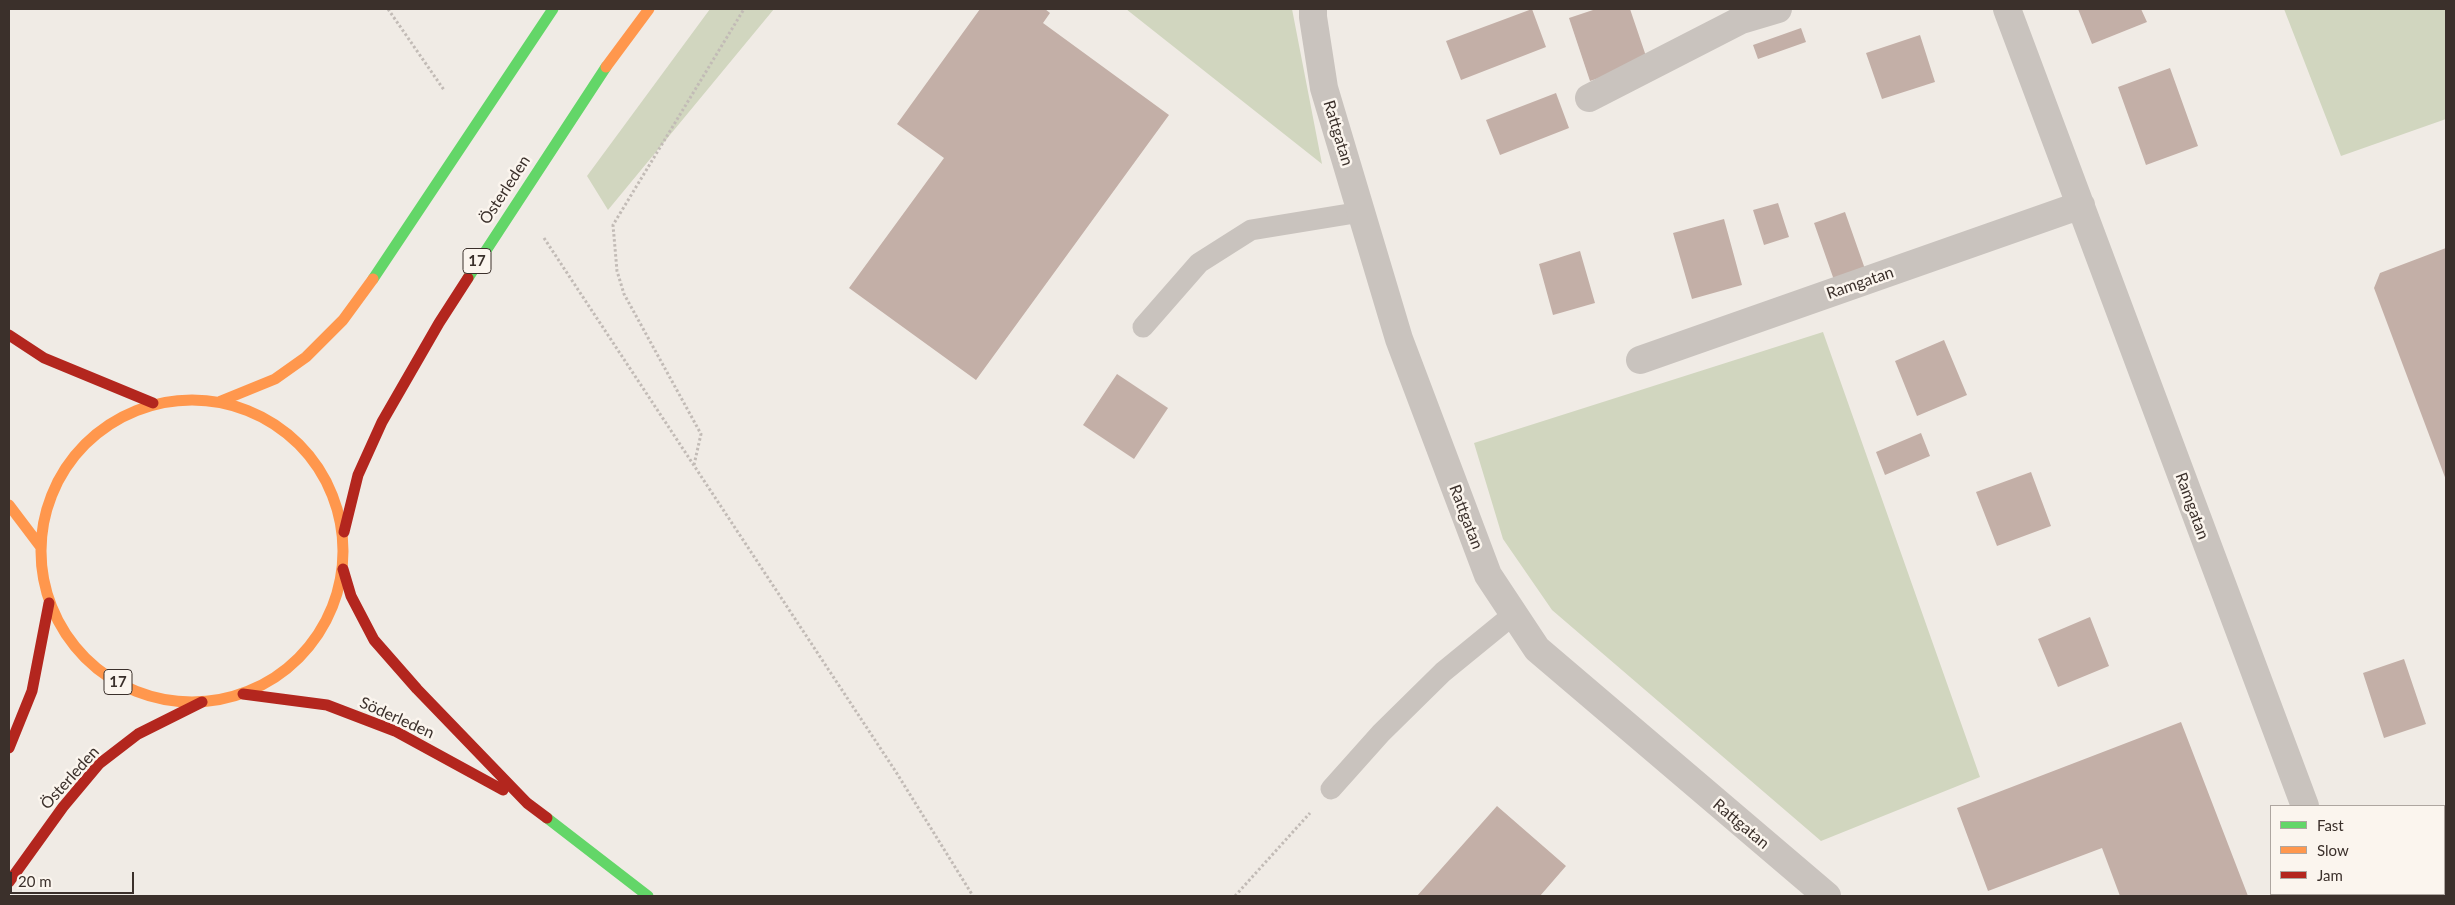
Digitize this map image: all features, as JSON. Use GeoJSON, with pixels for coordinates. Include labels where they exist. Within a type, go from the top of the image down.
{"type":"FeatureCollection","features":[{"type":"Feature","properties":{"kind":"main road","name":"17"},"geometry":{"type":"LineString","coordinates":[[221,401],[266,417],[304,447],[330,487],[343,534],[343,569],[332,609],[310,646],[280,675],[243,694],[202,702],[153,698],[108,678],[73,646],[49,603],[41,575],[40,546],[49,498],[72,456],[109,423],[153,403],[221,401],[275,379],[306,357],[343,320],[380,270],[553,9]]}},
{"type":"Feature","properties":{"kind":"main road","name":"Österleden"},"geometry":{"type":"LineString","coordinates":[[343,534],[358,475],[366,457],[382,422],[439,323],[587,94],[649,9]]}},
{"type":"Feature","properties":{"kind":"main road"},"geometry":{"type":"LineString","coordinates":[[9,335],[44,358],[153,403]]}},
{"type":"Feature","properties":{"kind":"main road"},"geometry":{"type":"LineString","coordinates":[[9,505],[40,546]]}},
{"type":"Feature","properties":{"kind":"main road","name":"Söderleden"},"geometry":{"type":"LineString","coordinates":[[343,569],[351,596],[374,640],[417,689],[527,803],[648,896]]}},
{"type":"Feature","properties":{"kind":"main road","name":"17"},"geometry":{"type":"LineString","coordinates":[[9,748],[32,691],[49,603]]}},
{"type":"Feature","properties":{"kind":"main road","name":"Söderleden"},"geometry":{"type":"LineString","coordinates":[[243,694],[327,706],[395,731],[527,803]]}},
{"type":"Feature","properties":{"kind":"main road","name":"Österleden"},"geometry":{"type":"LineString","coordinates":[[9,882],[63,806],[99,764],[138,734],[202,702]]}},
{"type":"Feature","properties":{"kind":"street","name":"Rattgatan"},"geometry":{"type":"LineString","coordinates":[[1313,9],[1312,17],[1324,88],[1399,339],[1488,575],[1537,649],[1827,896]]}},
{"type":"Feature","properties":{"kind":"street"},"geometry":{"type":"LineString","coordinates":[[1590,98],[1741,20],[1778,9]]}},
{"type":"Feature","properties":{"kind":"street","name":"Ramgatan"},"geometry":{"type":"LineString","coordinates":[[2007,9],[2305,805]]}},
{"type":"Feature","properties":{"kind":"street","name":"Ramgatan"},"geometry":{"type":"LineString","coordinates":[[1640,360],[2081,206]]}},
{"type":"Feature","properties":{"kind":"lane"},"geometry":{"type":"LineString","coordinates":[[1143,327],[1199,263],[1251,230],[1361,212]]}},
{"type":"Feature","properties":{"kind":"lane"},"geometry":{"type":"LineString","coordinates":[[1331,789],[1381,733],[1443,672],[1514,614]]}},
{"type":"Feature","properties":{"kind":"path"},"geometry":{"type":"LineString","coordinates":[[388,9],[444,90]]}},
{"type":"Feature","properties":{"kind":"path"},"geometry":{"type":"LineString","coordinates":[[694,465],[701,434],[624,294],[617,271],[613,225],[744,9]]}},
{"type":"Feature","properties":{"kind":"path"},"geometry":{"type":"LineString","coordinates":[[544,238],[896,772],[973,896]]}},
{"type":"Feature","properties":{"kind":"path"},"geometry":{"type":"LineString","coordinates":[[1235,896],[1331,789]]}},
{"type":"Feature","properties":{"kind":"green space"},"geometry":{"type":"Polygon","coordinates":[[[710,9],[774,9],[608,210],[587,176],[710,9]]]}},
{"type":"Feature","properties":{"kind":"green space"},"geometry":{"type":"Polygon","coordinates":[[[1126,9],[1292,9],[1322,164],[1126,9]]]}},
{"type":"Feature","properties":{"kind":"green space"},"geometry":{"type":"Polygon","coordinates":[[[2284,9],[2446,9],[2446,119],[2341,156],[2284,9]]]}},
{"type":"Feature","properties":{"kind":"green space"},"geometry":{"type":"Polygon","coordinates":[[[1823,332],[1980,777],[1821,841],[1552,610],[1503,539],[1474,443],[1823,332]]]}},
{"type":"Feature","properties":{"kind":"building"},"geometry":{"type":"Polygon","coordinates":[[[980,9],[1045,9],[1050,13],[1043,23],[1169,115],[976,380],[849,288],[944,158],[897,124],[980,9]]]}},
{"type":"Feature","properties":{"kind":"building"},"geometry":{"type":"Polygon","coordinates":[[[1532,9],[1546,47],[1461,80],[1446,41],[1532,9]]]}},
{"type":"Feature","properties":{"kind":"building"},"geometry":{"type":"Polygon","coordinates":[[[1596,9],[1630,9],[1648,62],[1590,81],[1569,18],[1596,9]]]}},
{"type":"Feature","properties":{"kind":"building"},"geometry":{"type":"Polygon","coordinates":[[[2078,9],[2141,9],[2147,22],[2092,44],[2078,9]]]}},
{"type":"Feature","properties":{"kind":"building"},"geometry":{"type":"Polygon","coordinates":[[[1801,28],[1806,42],[1758,59],[1753,45],[1801,28]]]}},
{"type":"Feature","properties":{"kind":"building"},"geometry":{"type":"Polygon","coordinates":[[[1920,35],[1935,82],[1882,99],[1866,53],[1920,35]]]}},
{"type":"Feature","properties":{"kind":"building"},"geometry":{"type":"Polygon","coordinates":[[[2170,68],[2198,146],[2146,165],[2118,87],[2170,68]]]}},
{"type":"Feature","properties":{"kind":"building"},"geometry":{"type":"Polygon","coordinates":[[[1556,93],[1569,128],[1500,155],[1486,120],[1556,93]]]}},
{"type":"Feature","properties":{"kind":"building"},"geometry":{"type":"Polygon","coordinates":[[[1778,203],[1789,237],[1764,245],[1753,210],[1778,203]]]}},
{"type":"Feature","properties":{"kind":"building"},"geometry":{"type":"Polygon","coordinates":[[[1845,212],[1865,269],[1834,280],[1814,223],[1845,212]]]}},
{"type":"Feature","properties":{"kind":"building"},"geometry":{"type":"Polygon","coordinates":[[[1724,219],[1742,285],[1692,299],[1673,233],[1724,219]]]}},
{"type":"Feature","properties":{"kind":"building"},"geometry":{"type":"Polygon","coordinates":[[[2446,248],[2446,480],[2374,288],[2380,273],[2446,248]]]}},
{"type":"Feature","properties":{"kind":"building"},"geometry":{"type":"Polygon","coordinates":[[[1580,251],[1595,303],[1553,315],[1539,264],[1580,251]]]}},
{"type":"Feature","properties":{"kind":"building"},"geometry":{"type":"Polygon","coordinates":[[[1944,340],[1967,395],[1917,416],[1895,361],[1944,340]]]}},
{"type":"Feature","properties":{"kind":"building"},"geometry":{"type":"Polygon","coordinates":[[[1117,374],[1168,408],[1134,459],[1083,425],[1117,374]]]}},
{"type":"Feature","properties":{"kind":"building"},"geometry":{"type":"Polygon","coordinates":[[[1921,433],[1930,456],[1885,475],[1876,452],[1921,433]]]}},
{"type":"Feature","properties":{"kind":"building"},"geometry":{"type":"Polygon","coordinates":[[[2031,472],[2051,526],[1997,546],[1976,492],[2031,472]]]}},
{"type":"Feature","properties":{"kind":"building"},"geometry":{"type":"Polygon","coordinates":[[[2090,617],[2109,666],[2058,687],[2038,639],[2090,617]]]}},
{"type":"Feature","properties":{"kind":"building"},"geometry":{"type":"Polygon","coordinates":[[[2404,659],[2426,724],[2384,738],[2363,673],[2404,659]]]}},
{"type":"Feature","properties":{"kind":"building"},"geometry":{"type":"Polygon","coordinates":[[[2181,722],[2248,896],[2120,896],[2102,848],[1988,891],[1957,808],[2181,722]]]}},
{"type":"Feature","properties":{"kind":"building"},"geometry":{"type":"Polygon","coordinates":[[[1497,806],[1566,866],[1540,896],[1417,896],[1497,806]]]}},
{"type":"Feature","properties":{"kind":"traffic: fast"},"geometry":{"type":"LineString","coordinates":[[373,279],[553,9]]}},
{"type":"Feature","properties":{"kind":"traffic: fast"},"geometry":{"type":"LineString","coordinates":[[468,278],[606,67]]}},
{"type":"Feature","properties":{"kind":"traffic: fast"},"geometry":{"type":"LineString","coordinates":[[547,818],[648,896]]}},
{"type":"Feature","properties":{"kind":"traffic: slow"},"geometry":{"type":"LineString","coordinates":[[606,67],[649,9]]}},
{"type":"Feature","properties":{"kind":"traffic: slow"},"geometry":{"type":"LineString","coordinates":[[221,401],[275,379],[306,357],[343,320],[373,279]]}},
{"type":"Feature","properties":{"kind":"traffic: slow"},"geometry":{"type":"LineString","coordinates":[[192,400],[221,403],[250,411],[276,425],[299,444],[318,467],[332,493],[340,522],[343,551],[340,580],[332,609],[318,635],[299,658],[276,677],[250,691],[221,699],[192,702],[163,699],[134,691],[108,677],[85,658],[66,635],[52,609],[44,580],[41,551],[44,522],[52,493],[66,467],[85,444],[108,425],[134,411],[163,403],[192,400]]}},
{"type":"Feature","properties":{"kind":"traffic: slow"},"geometry":{"type":"LineString","coordinates":[[9,505],[40,546]]}},
{"type":"Feature","properties":{"kind":"traffic: jam"},"geometry":{"type":"LineString","coordinates":[[344,532],[358,475],[382,422],[439,323],[468,278]]}},
{"type":"Feature","properties":{"kind":"traffic: jam"},"geometry":{"type":"LineString","coordinates":[[9,335],[44,358],[153,403]]}},
{"type":"Feature","properties":{"kind":"traffic: jam"},"geometry":{"type":"LineString","coordinates":[[343,569],[351,596],[374,640],[417,689],[527,803],[547,818]]}},
{"type":"Feature","properties":{"kind":"traffic: jam"},"geometry":{"type":"LineString","coordinates":[[9,748],[32,691],[49,603]]}},
{"type":"Feature","properties":{"kind":"traffic: jam"},"geometry":{"type":"LineString","coordinates":[[243,694],[327,705],[395,731],[503,790]]}},
{"type":"Feature","properties":{"kind":"traffic: jam"},"geometry":{"type":"LineString","coordinates":[[9,882],[63,807],[99,764],[138,734],[202,702]]}}]}
